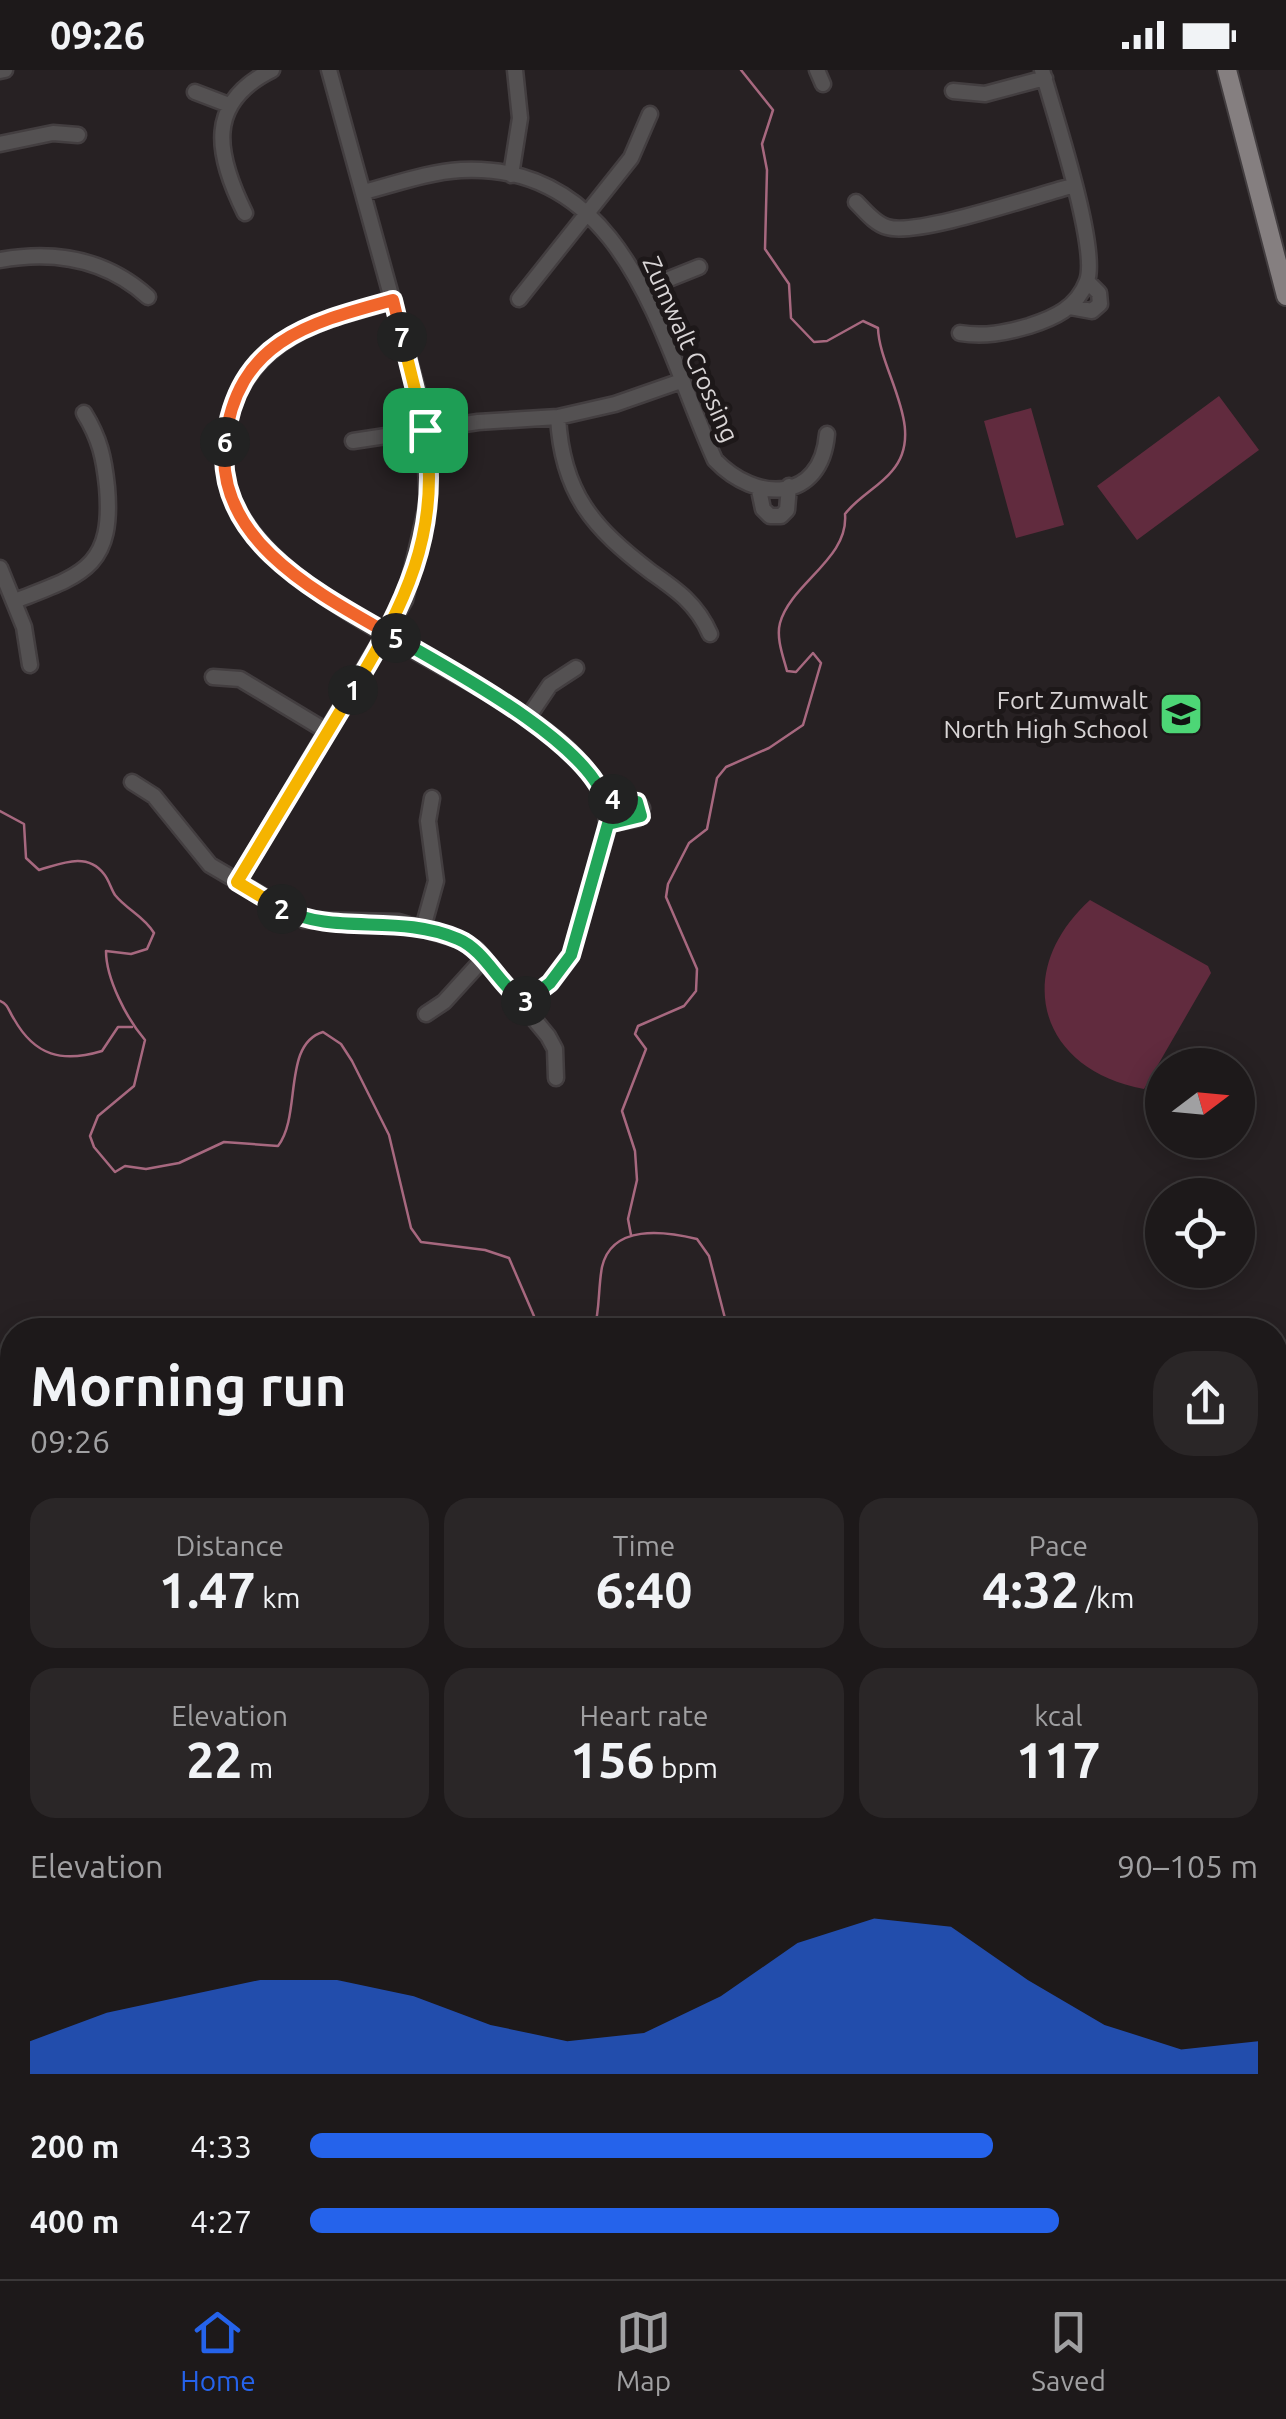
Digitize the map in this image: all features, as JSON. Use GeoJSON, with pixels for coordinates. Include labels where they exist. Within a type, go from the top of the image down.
{"type":"FeatureCollection","features":[{"type":"Feature","properties":{"kind":"main road"},"geometry":{"type":"LineString","coordinates":[[1228,70],[1286,296]]}},
{"type":"Feature","properties":{"kind":"street"},"geometry":{"type":"LineString","coordinates":[[246,213],[222,145],[222,120],[247,82],[272,70]]}},
{"type":"Feature","properties":{"kind":"street"},"geometry":{"type":"LineString","coordinates":[[237,882],[406,600],[423,537],[429,474],[425,430],[329,70]]}},
{"type":"Feature","properties":{"kind":"street"},"geometry":{"type":"LineString","coordinates":[[511,175],[520,118],[515,70]]}},
{"type":"Feature","properties":{"kind":"street"},"geometry":{"type":"LineString","coordinates":[[953,91],[985,94],[1044,74],[1085,234],[1087,281],[1070,306],[1055,318],[981,336],[960,334]]}},
{"type":"Feature","properties":{"kind":"street"},"geometry":{"type":"LineString","coordinates":[[195,92],[229,104]]}},
{"type":"Feature","properties":{"kind":"street"},"geometry":{"type":"LineString","coordinates":[[519,298],[632,158],[650,114]]}},
{"type":"Feature","properties":{"kind":"street"},"geometry":{"type":"LineString","coordinates":[[0,144],[53,133],[78,135]]}},
{"type":"Feature","properties":{"kind":"street","name":"Zumwalt Crossing"},"geometry":{"type":"LineString","coordinates":[[364,192],[448,171],[511,175],[553,190],[588,214],[621,249],[644,289],[714,460],[734,480],[758,490],[763,509],[770,516],[781,516],[787,510],[789,486],[817,468],[825,452],[827,434]]}},
{"type":"Feature","properties":{"kind":"street"},"geometry":{"type":"LineString","coordinates":[[856,202],[880,225],[892,230],[938,222],[1072,186]]}},
{"type":"Feature","properties":{"kind":"street"},"geometry":{"type":"LineString","coordinates":[[0,260],[54,255],[86,260],[123,276],[148,297]]}},
{"type":"Feature","properties":{"kind":"street"},"geometry":{"type":"LineString","coordinates":[[644,289],[698,267]]}},
{"type":"Feature","properties":{"kind":"street"},"geometry":{"type":"LineString","coordinates":[[1070,306],[1092,311],[1100,304],[1100,293],[1087,281]]}},
{"type":"Feature","properties":{"kind":"street"},"geometry":{"type":"LineString","coordinates":[[393,300],[319,320],[274,346],[238,393],[228,419],[224,454],[228,487],[238,512],[268,552],[330,600],[527,718],[591,772],[605,800],[608,824],[571,955],[550,983],[524,1003]]}},
{"type":"Feature","properties":{"kind":"street"},"geometry":{"type":"LineString","coordinates":[[353,440],[478,422],[558,417],[615,404],[681,381]]}},
{"type":"Feature","properties":{"kind":"street"},"geometry":{"type":"LineString","coordinates":[[15,601],[85,569],[98,556],[108,535],[103,446],[84,413]]}},
{"type":"Feature","properties":{"kind":"street"},"geometry":{"type":"LineString","coordinates":[[558,417],[570,480],[586,514],[611,542],[693,603],[710,634]]}},
{"type":"Feature","properties":{"kind":"street"},"geometry":{"type":"LineString","coordinates":[[758,490],[789,486]]}},
{"type":"Feature","properties":{"kind":"street"},"geometry":{"type":"LineString","coordinates":[[0,568],[15,601],[30,665]]}},
{"type":"Feature","properties":{"kind":"street"},"geometry":{"type":"LineString","coordinates":[[527,718],[550,685],[576,668]]}},
{"type":"Feature","properties":{"kind":"street"},"geometry":{"type":"LineString","coordinates":[[213,677],[240,680],[328,732]]}},
{"type":"Feature","properties":{"kind":"street"},"geometry":{"type":"LineString","coordinates":[[132,782],[154,796],[210,865],[304,920],[399,922],[460,940],[484,958],[524,1003],[555,1050],[556,1078]]}},
{"type":"Feature","properties":{"kind":"street"},"geometry":{"type":"LineString","coordinates":[[423,928],[436,881],[428,821],[432,798]]}},
{"type":"Feature","properties":{"kind":"street"},"geometry":{"type":"LineString","coordinates":[[605,800],[637,802],[642,808],[636,819],[608,824]]}},
{"type":"Feature","properties":{"kind":"street"},"geometry":{"type":"LineString","coordinates":[[426,1014],[444,1002],[484,958]]}},
{"type":"Feature","properties":{"kind":"shaded area"},"geometry":{"type":"Polygon","coordinates":[[[1219,396],[1259,450],[1137,540],[1097,486],[1219,396]]]}},
{"type":"Feature","properties":{"kind":"shaded area"},"geometry":{"type":"Polygon","coordinates":[[[1031,408],[1064,525],[1016,538],[984,421],[1031,408]]]}},
{"type":"Feature","properties":{"kind":"shaded area"},"geometry":{"type":"Polygon","coordinates":[[[1090,900],[1208,966],[1211,973],[1168,1048],[1145,1048],[1144,1089],[1108,1078],[1080,1062],[1060,1040],[1048,1014],[1045,986],[1050,957],[1065,928],[1090,900]]]}},
{"type":"Feature","properties":{"kind":"waterway"},"geometry":{"type":"LineString","coordinates":[[631,1235],[628,1219],[637,1180],[635,1151],[622,1111],[646,1049],[635,1034],[638,1026],[684,1006],[696,991],[697,969],[666,897],[668,884],[689,843],[707,829],[717,778],[726,767],[769,748],[803,725],[821,663],[813,653],[796,672],[787,671],[779,641],[780,623],[795,595],[838,544],[845,514],[892,471],[902,455],[905,437],[904,419],[878,328],[863,321],[827,341],[814,342],[791,318],[789,284],[765,249],[767,170],[762,144],[773,110],[741,70]]}},
{"type":"Feature","properties":{"kind":"waterway"},"geometry":{"type":"LineString","coordinates":[[0,811],[24,824],[26,858],[39,870],[73,861],[90,863],[104,874],[115,895],[154,933],[147,949],[131,954],[106,951],[119,998],[145,1040],[134,1086],[98,1116],[90,1136],[115,1172],[125,1166],[146,1169],[179,1163],[224,1142],[278,1146],[285,1133],[302,1051],[310,1039],[323,1032],[341,1044],[352,1061],[389,1135],[411,1228],[421,1242],[485,1250],[509,1258],[535,1318]]}},
{"type":"Feature","properties":{"kind":"waterway"},"geometry":{"type":"LineString","coordinates":[[0,1001],[31,1041],[62,1056],[102,1051],[118,1027],[132,1027]]}},
{"type":"Feature","properties":{"kind":"waterway"},"geometry":{"type":"LineString","coordinates":[[596,1318],[602,1267],[608,1253],[628,1237],[655,1233],[697,1239],[709,1256],[725,1318]]}},
{"type":"Feature","properties":{"kind":"place","name":"Fort Zumwalt North High School"},"geometry":{"type":"Point","coordinates":[1181,714]}},
{"type":"Feature","properties":{"kind":"route"},"geometry":{"type":"LineString","coordinates":[[425,430],[393,300],[319,320],[274,346],[238,393],[228,419],[224,454],[228,487],[250,532],[301,580],[330,600],[388,633],[430,658],[527,718],[591,772],[605,800],[623,798],[642,808],[636,819],[608,824],[565,968],[524,1003],[477,950],[460,940],[399,922],[304,920],[237,882],[388,633],[406,600],[428,502],[425,430]]}}]}
